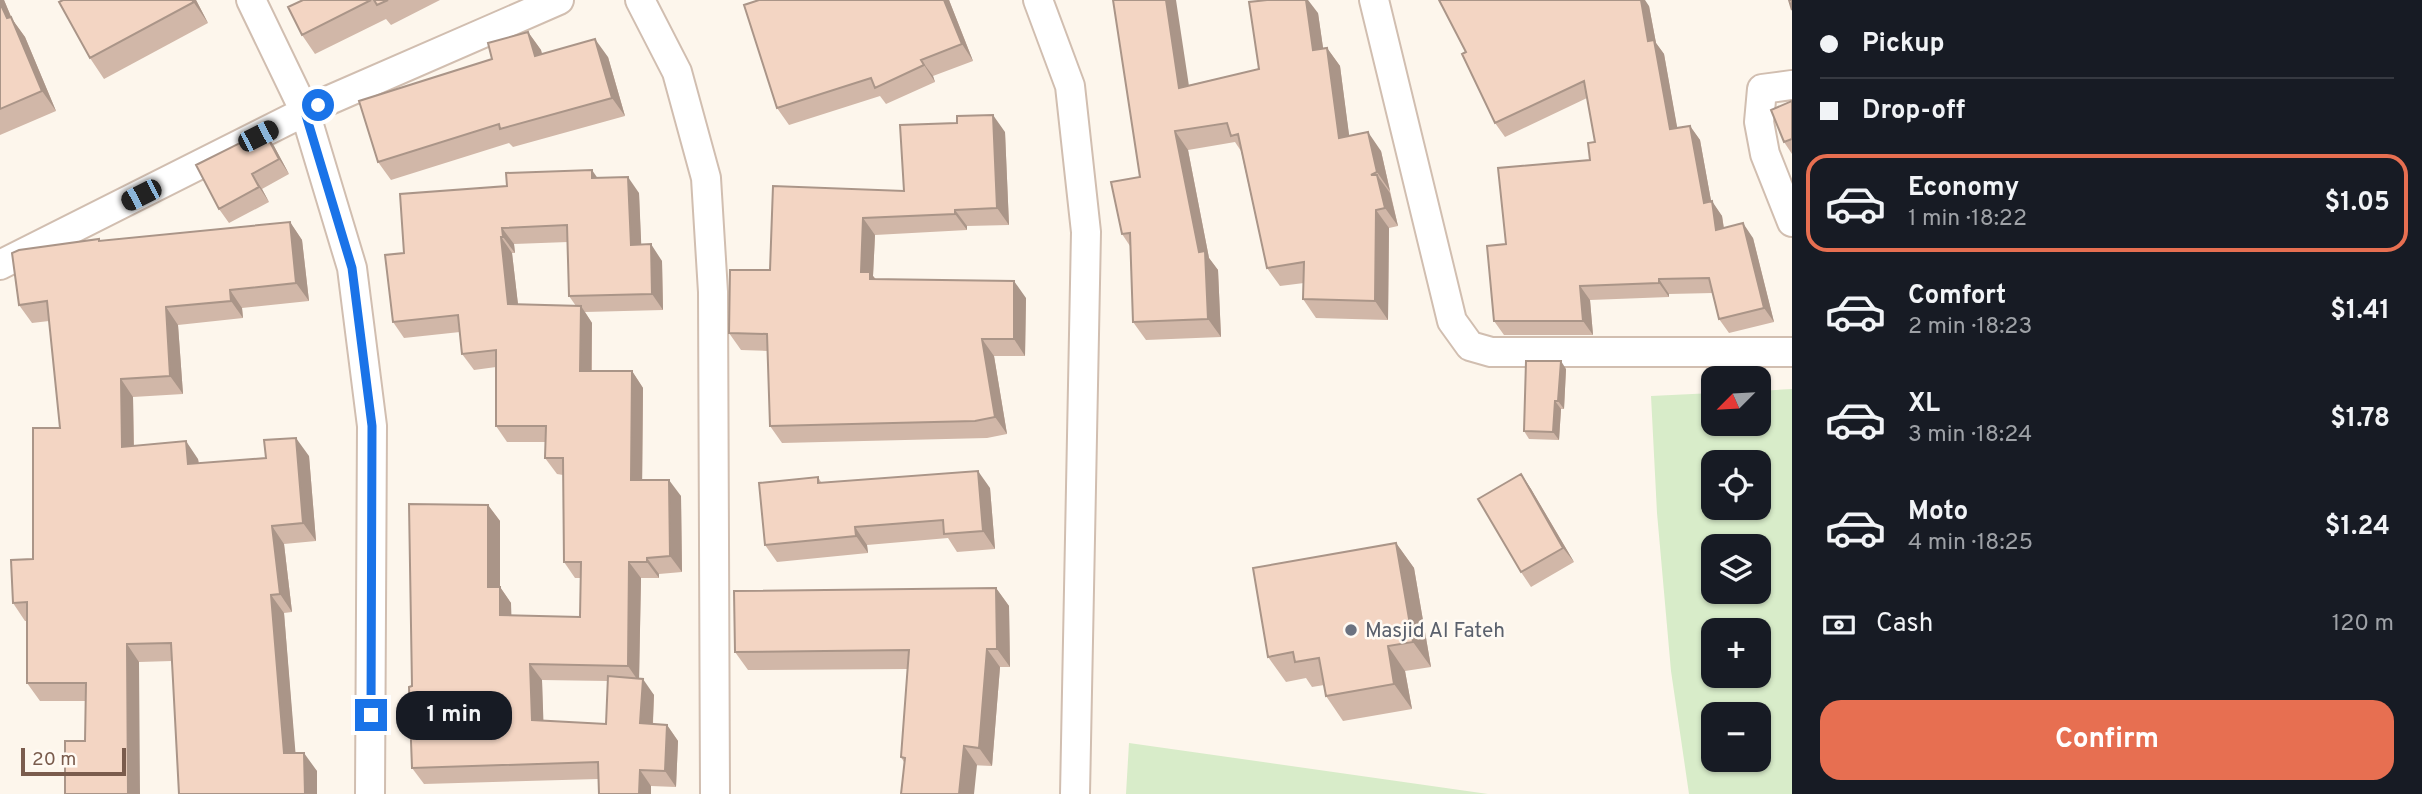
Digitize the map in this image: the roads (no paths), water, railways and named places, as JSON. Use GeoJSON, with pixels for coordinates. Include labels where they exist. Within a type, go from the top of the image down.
{"type":"FeatureCollection","features":[{"type":"Feature","properties":{"kind":"street"},"geometry":{"type":"LineString","coordinates":[[251,0],[305,112],[352,268],[372,426],[370,794]]}},
{"type":"Feature","properties":{"kind":"street"},"geometry":{"type":"LineString","coordinates":[[0,265],[305,112],[559,0]]}},
{"type":"Feature","properties":{"kind":"street"},"geometry":{"type":"LineString","coordinates":[[640,0],[677,72],[706,178],[713,292],[715,794]]}},
{"type":"Feature","properties":{"kind":"street"},"geometry":{"type":"LineString","coordinates":[[1038,0],[1070,86],[1086,232],[1075,794]]}},
{"type":"Feature","properties":{"kind":"street"},"geometry":{"type":"LineString","coordinates":[[1374,0],[1452,321],[1470,346],[1491,352],[1792,352]]}},
{"type":"Feature","properties":{"kind":"street"},"geometry":{"type":"LineString","coordinates":[[1792,85],[1762,89],[1759,122],[1765,154],[1792,222]]}},
{"type":"Feature","properties":{"kind":"place","name":"Masjid Al Fateh"},"geometry":{"type":"Point","coordinates":[1351,630]}}]}
